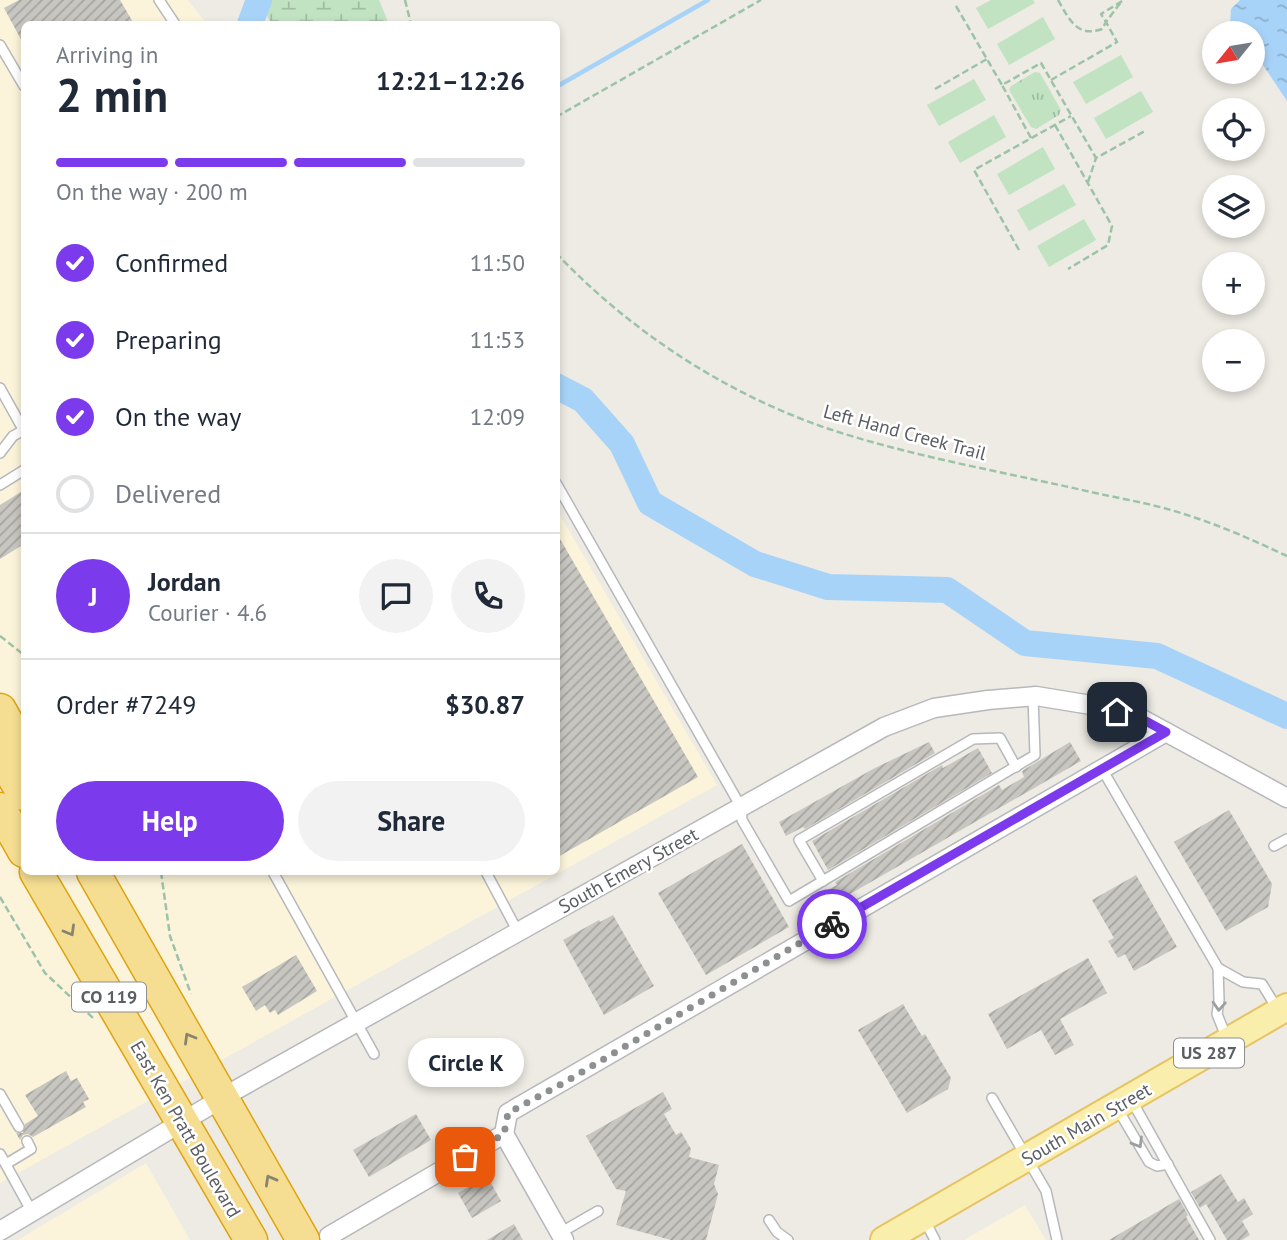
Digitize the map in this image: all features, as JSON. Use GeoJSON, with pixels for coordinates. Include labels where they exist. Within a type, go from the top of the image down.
{"type":"FeatureCollection","features":[{"type":"Feature","properties":{"kind":"highway"},"geometry":{"type":"LineString","coordinates":[[0,710],[21,747]]}},
{"type":"Feature","properties":{"kind":"highway"},"geometry":{"type":"LineString","coordinates":[[0,755],[21,789]]}},
{"type":"Feature","properties":{"kind":"highway"},"geometry":{"type":"LineString","coordinates":[[0,809],[21,846]]}},
{"type":"Feature","properties":{"kind":"highway","name":"East Ken Pratt Boulevard"},"geometry":{"type":"LineString","coordinates":[[38,875],[251,1240]]}},
{"type":"Feature","properties":{"kind":"highway","name":"CO 119"},"geometry":{"type":"LineString","coordinates":[[100,884],[223,1097],[316,1238]]}},
{"type":"Feature","properties":{"kind":"main road","name":"South Main Street"},"geometry":{"type":"LineString","coordinates":[[884,1240],[929,1229],[1027,1158],[1283,1009]]}},
{"type":"Feature","properties":{"kind":"street","name":"South Emery Street"},"geometry":{"type":"LineString","coordinates":[[0,1231],[223,1097],[356,1022],[884,727],[934,708],[1033,696],[1104,708],[1142,719],[1287,798]]}},
{"type":"Feature","properties":{"kind":"street"},"geometry":{"type":"LineString","coordinates":[[562,1237],[504,1134],[508,1113],[1166,732]]}},
{"type":"Feature","properties":{"kind":"street"},"geometry":{"type":"LineString","coordinates":[[316,1238],[504,1134]]}},
{"type":"Feature","properties":{"kind":"lane"},"geometry":{"type":"LineString","coordinates":[[159,0],[174,21]]}},
{"type":"Feature","properties":{"kind":"lane"},"geometry":{"type":"LineString","coordinates":[[0,45],[21,81]]}},
{"type":"Feature","properties":{"kind":"lane"},"geometry":{"type":"LineString","coordinates":[[0,388],[21,425]]}},
{"type":"Feature","properties":{"kind":"lane"},"geometry":{"type":"LineString","coordinates":[[0,453],[13,436],[21,432]]}},
{"type":"Feature","properties":{"kind":"lane"},"geometry":{"type":"LineString","coordinates":[[0,485],[21,473]]}},
{"type":"Feature","properties":{"kind":"lane"},"geometry":{"type":"LineString","coordinates":[[560,490],[741,807],[742,820],[789,901],[1035,755],[1033,696]]}},
{"type":"Feature","properties":{"kind":"lane"},"geometry":{"type":"LineString","coordinates":[[823,881],[799,840],[973,738],[1000,738],[1016,766]]}},
{"type":"Feature","properties":{"kind":"lane"},"geometry":{"type":"LineString","coordinates":[[1102,769],[1217,968],[1220,986],[1217,1014],[1228,1042]]}},
{"type":"Feature","properties":{"kind":"lane"},"geometry":{"type":"LineString","coordinates":[[1274,846],[1287,839]]}},
{"type":"Feature","properties":{"kind":"lane"},"geometry":{"type":"LineString","coordinates":[[275,875],[374,1054]]}},
{"type":"Feature","properties":{"kind":"lane"},"geometry":{"type":"LineString","coordinates":[[488,875],[519,932]]}},
{"type":"Feature","properties":{"kind":"lane"},"geometry":{"type":"LineString","coordinates":[[1217,968],[1243,982],[1262,984],[1283,1009]]}},
{"type":"Feature","properties":{"kind":"lane"},"geometry":{"type":"LineString","coordinates":[[0,1094],[19,1127]]}},
{"type":"Feature","properties":{"kind":"lane"},"geometry":{"type":"LineString","coordinates":[[992,1097],[1046,1191],[1057,1240]]}},
{"type":"Feature","properties":{"kind":"lane"},"geometry":{"type":"LineString","coordinates":[[1123,1102],[1149,1162],[1157,1166],[1168,1164]]}},
{"type":"Feature","properties":{"kind":"lane"},"geometry":{"type":"LineString","coordinates":[[1123,1102],[1168,1164],[1210,1240]]}},
{"type":"Feature","properties":{"kind":"lane"},"geometry":{"type":"LineString","coordinates":[[6,1164],[31,1149],[27,1141]]}},
{"type":"Feature","properties":{"kind":"lane"},"geometry":{"type":"LineString","coordinates":[[0,1154],[32,1212]]}},
{"type":"Feature","properties":{"kind":"lane"},"geometry":{"type":"LineString","coordinates":[[562,1237],[597,1211]]}},
{"type":"Feature","properties":{"kind":"lane"},"geometry":{"type":"LineString","coordinates":[[769,1220],[778,1236],[788,1240]]}},
{"type":"Feature","properties":{"kind":"path"},"geometry":{"type":"LineString","coordinates":[[405,0],[410,21]]}},
{"type":"Feature","properties":{"kind":"path"},"geometry":{"type":"LineString","coordinates":[[560,115],[761,0]]}},
{"type":"Feature","properties":{"kind":"path"},"geometry":{"type":"LineString","coordinates":[[1058,0],[1069,20],[1081,30],[1091,33],[1102,29],[1122,1]]}},
{"type":"Feature","properties":{"kind":"path"},"geometry":{"type":"LineString","coordinates":[[1051,80],[1117,42],[1101,14],[1122,1]]}},
{"type":"Feature","properties":{"kind":"path"},"geometry":{"type":"LineString","coordinates":[[956,6],[1031,138]]}},
{"type":"Feature","properties":{"kind":"path"},"geometry":{"type":"LineString","coordinates":[[935,89],[987,59]]}},
{"type":"Feature","properties":{"kind":"path"},"geometry":{"type":"LineString","coordinates":[[1002,85],[1041,63],[1096,158]]}},
{"type":"Feature","properties":{"kind":"path"},"geometry":{"type":"LineString","coordinates":[[1019,250],[974,170],[1071,116]]}},
{"type":"Feature","properties":{"kind":"path"},"geometry":{"type":"LineString","coordinates":[[1055,125],[1112,226],[1108,245],[1068,269]]}},
{"type":"Feature","properties":{"kind":"path"},"geometry":{"type":"LineString","coordinates":[[1088,183],[1096,158],[1145,131]]}},
{"type":"Feature","properties":{"kind":"path","name":"Left Hand Creek Trail"},"geometry":{"type":"LineString","coordinates":[[560,257],[619,311],[670,350],[725,384],[828,429],[896,448],[1173,511],[1287,555]]}},
{"type":"Feature","properties":{"kind":"path"},"geometry":{"type":"LineString","coordinates":[[0,636],[21,653]]}},
{"type":"Feature","properties":{"kind":"path"},"geometry":{"type":"LineString","coordinates":[[161,875],[170,936],[193,1001]]}},
{"type":"Feature","properties":{"kind":"path"},"geometry":{"type":"LineString","coordinates":[[0,897],[45,973],[98,1023]]}},
{"type":"Feature","properties":{"kind":"shaded area"},"geometry":{"type":"Polygon","coordinates":[[[0,0],[188,0],[205,21],[21,21],[21,875],[555,875],[0,1183],[0,0]]]}},
{"type":"Feature","properties":{"kind":"shaded area"},"geometry":{"type":"Polygon","coordinates":[[[560,515],[717,785],[560,872],[560,515]]]}},
{"type":"Feature","properties":{"kind":"shaded area"},"geometry":{"type":"Polygon","coordinates":[[[146,1163],[190,1240],[18,1240],[146,1163]]]}},
{"type":"Feature","properties":{"kind":"shaded area"},"geometry":{"type":"Polygon","coordinates":[[[1025,1205],[1046,1240],[964,1240],[1025,1205]]]}},
{"type":"Feature","properties":{"kind":"green space"},"geometry":{"type":"Polygon","coordinates":[[[257,0],[379,0],[388,21],[270,21],[257,0]]]}},
{"type":"Feature","properties":{"kind":"green space"},"geometry":{"type":"Polygon","coordinates":[[[991,0],[1033,0],[1035,3],[988,29],[976,8],[991,0]]]}},
{"type":"Feature","properties":{"kind":"green space"},"geometry":{"type":"Polygon","coordinates":[[[1043,17],[1055,39],[1009,65],[997,44],[1043,17]]]}},
{"type":"Feature","properties":{"kind":"green space"},"geometry":{"type":"Polygon","coordinates":[[[1121,55],[1133,77],[1086,104],[1073,82],[1121,55]]]}},
{"type":"Feature","properties":{"kind":"green space"},"geometry":{"type":"Polygon","coordinates":[[[1035,72],[1040,73],[1061,110],[1059,115],[1036,129],[1031,127],[1009,90],[1011,86],[1035,72]]]}},
{"type":"Feature","properties":{"kind":"green space"},"geometry":{"type":"Polygon","coordinates":[[[974,79],[986,100],[939,126],[927,105],[974,79]]]}},
{"type":"Feature","properties":{"kind":"green space"},"geometry":{"type":"Polygon","coordinates":[[[1141,91],[1153,112],[1106,139],[1094,118],[1141,91]]]}},
{"type":"Feature","properties":{"kind":"green space"},"geometry":{"type":"Polygon","coordinates":[[[994,115],[1006,137],[960,163],[948,142],[994,115]]]}},
{"type":"Feature","properties":{"kind":"green space"},"geometry":{"type":"Polygon","coordinates":[[[1043,147],[1055,169],[1009,195],[997,174],[1043,147]]]}},
{"type":"Feature","properties":{"kind":"green space"},"geometry":{"type":"Polygon","coordinates":[[[1064,184],[1076,205],[1029,231],[1017,210],[1064,184]]]}},
{"type":"Feature","properties":{"kind":"green space"},"geometry":{"type":"Polygon","coordinates":[[[1084,219],[1096,240],[1049,267],[1037,246],[1084,219]]]}},
{"type":"Feature","properties":{"kind":"water"},"geometry":{"type":"Polygon","coordinates":[[[1240,0],[1287,0],[1287,101],[1265,68],[1265,21],[1230,21],[1231,9],[1240,0]]]}},
{"type":"Feature","properties":{"kind":"building"},"geometry":{"type":"Polygon","coordinates":[[[19,0],[120,0],[132,21],[21,21],[21,39],[4,8],[19,0]]]}},
{"type":"Feature","properties":{"kind":"building"},"geometry":{"type":"Polygon","coordinates":[[[21,492],[21,546],[0,559],[0,505],[21,492]]]}},
{"type":"Feature","properties":{"kind":"building"},"geometry":{"type":"Polygon","coordinates":[[[560,539],[698,777],[560,856],[560,539]]]}},
{"type":"Feature","properties":{"kind":"building"},"geometry":{"type":"Polygon","coordinates":[[[929,742],[935,753],[805,829],[803,827],[786,836],[779,822],[873,769],[929,742]]]}},
{"type":"Feature","properties":{"kind":"building"},"geometry":{"type":"Polygon","coordinates":[[[1070,742],[1081,761],[824,909],[816,897],[837,885],[835,882],[999,785],[1002,790],[1024,777],[1022,771],[1070,742]]]}},
{"type":"Feature","properties":{"kind":"building"},"geometry":{"type":"Polygon","coordinates":[[[978,748],[992,773],[828,870],[812,841],[942,765],[943,768],[978,748]]]}},
{"type":"Feature","properties":{"kind":"building"},"geometry":{"type":"Polygon","coordinates":[[[1229,810],[1272,884],[1268,907],[1226,931],[1174,842],[1229,810]]]}},
{"type":"Feature","properties":{"kind":"building"},"geometry":{"type":"Polygon","coordinates":[[[742,844],[789,927],[706,975],[658,893],[742,844]]]}},
{"type":"Feature","properties":{"kind":"building"},"geometry":{"type":"Polygon","coordinates":[[[1136,875],[1177,947],[1134,971],[1125,954],[1118,958],[1108,941],[1114,938],[1092,900],[1136,875]]]}},
{"type":"Feature","properties":{"kind":"building"},"geometry":{"type":"Polygon","coordinates":[[[613,915],[654,986],[604,1015],[563,940],[613,915]]]}},
{"type":"Feature","properties":{"kind":"building"},"geometry":{"type":"Polygon","coordinates":[[[296,955],[317,991],[278,1015],[275,1010],[270,1013],[265,1005],[256,1011],[242,987],[296,955]]]}},
{"type":"Feature","properties":{"kind":"building"},"geometry":{"type":"Polygon","coordinates":[[[1088,958],[1107,993],[1060,1019],[1074,1045],[1055,1055],[1041,1030],[1007,1049],[988,1014],[1088,958]]]}},
{"type":"Feature","properties":{"kind":"building"},"geometry":{"type":"Polygon","coordinates":[[[903,1004],[922,1036],[925,1034],[951,1078],[948,1089],[907,1113],[858,1030],[903,1004]]]}},
{"type":"Feature","properties":{"kind":"building"},"geometry":{"type":"Polygon","coordinates":[[[66,1071],[71,1081],[77,1078],[89,1099],[83,1102],[86,1107],[33,1137],[23,1135],[20,1140],[16,1133],[23,1133],[25,1124],[38,1116],[25,1095],[66,1071]]]}},
{"type":"Feature","properties":{"kind":"building"},"geometry":{"type":"Polygon","coordinates":[[[663,1092],[672,1109],[664,1114],[676,1135],[681,1132],[691,1149],[689,1157],[719,1165],[714,1184],[718,1194],[706,1240],[671,1240],[616,1225],[626,1191],[616,1189],[586,1136],[663,1092]]]}},
{"type":"Feature","properties":{"kind":"building"},"geometry":{"type":"Polygon","coordinates":[[[416,1114],[431,1140],[369,1177],[353,1150],[416,1114]]]}},
{"type":"Feature","properties":{"kind":"building"},"geometry":{"type":"Polygon","coordinates":[[[1221,1174],[1238,1202],[1244,1198],[1253,1214],[1242,1221],[1250,1235],[1242,1240],[1227,1240],[1206,1204],[1200,1208],[1191,1192],[1221,1174]]]}},
{"type":"Feature","properties":{"kind":"building"},"geometry":{"type":"Polygon","coordinates":[[[487,1176],[501,1201],[472,1218],[458,1193],[487,1176]]]}},
{"type":"Feature","properties":{"kind":"building"},"geometry":{"type":"Polygon","coordinates":[[[1179,1199],[1199,1240],[1109,1240],[1179,1199]]]}},
{"type":"Feature","properties":{"kind":"building"},"geometry":{"type":"Polygon","coordinates":[[[514,1224],[523,1240],[487,1240],[514,1224]]]}},
{"type":"Feature","properties":{"kind":"waterway"},"geometry":{"type":"LineString","coordinates":[[251,21],[259,0]]}},
{"type":"Feature","properties":{"kind":"waterway"},"geometry":{"type":"LineString","coordinates":[[560,85],[708,0]]}},
{"type":"Feature","properties":{"kind":"waterway"},"geometry":{"type":"LineString","coordinates":[[560,388],[583,400],[622,444],[650,503],[755,564],[828,587],[947,590],[1025,643],[1157,656],[1287,716]]}},
{"type":"Feature","properties":{"kind":"way so far"},"geometry":{"type":"LineString","coordinates":[[465,1157],[504,1134],[508,1113],[832,924]]}},
{"type":"Feature","properties":{"kind":"place","name":"Circle K"},"geometry":{"type":"Point","coordinates":[465,1157]}},
{"type":"Feature","properties":{"kind":"route"},"geometry":{"type":"LineString","coordinates":[[832,924],[1166,732],[1142,719],[1117,712]]}}]}
